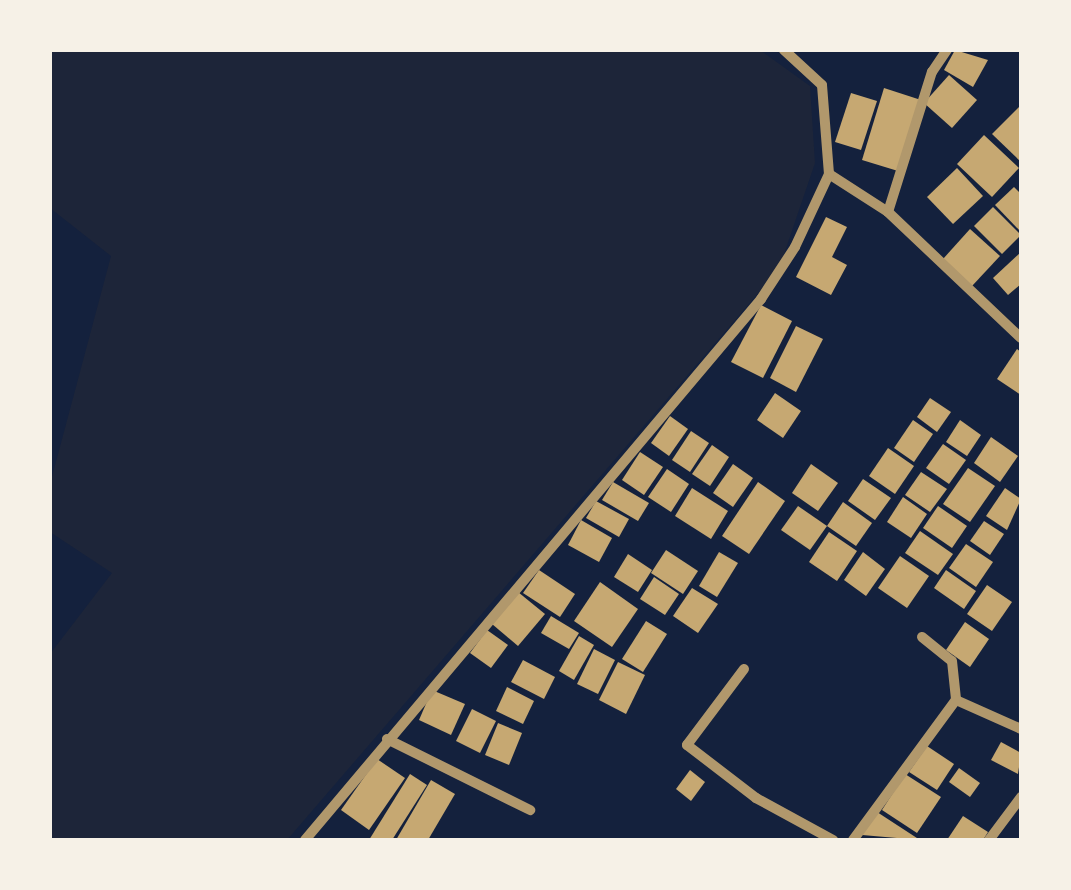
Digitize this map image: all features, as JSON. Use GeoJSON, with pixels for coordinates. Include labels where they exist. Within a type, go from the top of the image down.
{"type":"FeatureCollection","features":[{"type":"Feature","properties":{"kind":"street"},"geometry":{"type":"LineString","coordinates":[[305,840],[761,299],[829,174],[822,84],[784,50]]}},
{"type":"Feature","properties":{"kind":"street"},"geometry":{"type":"LineString","coordinates":[[888,212],[932,72],[946,50]]}},
{"type":"Feature","properties":{"kind":"street"},"geometry":{"type":"LineString","coordinates":[[829,174],[888,212],[1021,338]]}},
{"type":"Feature","properties":{"kind":"street"},"geometry":{"type":"LineString","coordinates":[[857,839],[956,700],[952,660],[922,638]]}},
{"type":"Feature","properties":{"kind":"street"},"geometry":{"type":"LineString","coordinates":[[744,669],[687,745],[756,798],[833,840]]}},
{"type":"Feature","properties":{"kind":"street"},"geometry":{"type":"LineString","coordinates":[[956,700],[1021,730]]}},
{"type":"Feature","properties":{"kind":"street"},"geometry":{"type":"LineString","coordinates":[[387,739],[530,810]]}},
{"type":"Feature","properties":{"kind":"street"},"geometry":{"type":"LineString","coordinates":[[989,840],[1021,797]]}},
{"type":"Feature","properties":{"kind":"shaded area"},"geometry":{"type":"Polygon","coordinates":[[[50,50],[760,50],[810,86],[815,163],[779,269],[287,840],[50,840],[50,654],[112,573],[50,532],[50,484],[111,256],[50,208],[50,50]]]}},
{"type":"Feature","properties":{"kind":"building"},"geometry":{"type":"Polygon","coordinates":[[[955,50],[988,60],[973,87],[944,70],[955,50]]]}},
{"type":"Feature","properties":{"kind":"building"},"geometry":{"type":"Polygon","coordinates":[[[949,75],[977,100],[952,128],[924,103],[949,75]]]}},
{"type":"Feature","properties":{"kind":"building"},"geometry":{"type":"Polygon","coordinates":[[[884,88],[921,100],[898,171],[862,160],[884,88]]]}},
{"type":"Feature","properties":{"kind":"building"},"geometry":{"type":"Polygon","coordinates":[[[851,93],[877,101],[861,150],[835,142],[851,93]]]}},
{"type":"Feature","properties":{"kind":"building"},"geometry":{"type":"Polygon","coordinates":[[[1021,105],[1021,162],[992,134],[1021,105]]]}},
{"type":"Feature","properties":{"kind":"building"},"geometry":{"type":"Polygon","coordinates":[[[984,135],[1019,168],[992,197],[957,164],[984,135]]]}},
{"type":"Feature","properties":{"kind":"building"},"geometry":{"type":"Polygon","coordinates":[[[957,168],[983,196],[953,224],[927,197],[957,168]]]}},
{"type":"Feature","properties":{"kind":"building"},"geometry":{"type":"Polygon","coordinates":[[[1014,187],[1021,194],[1021,232],[995,205],[1014,187]]]}},
{"type":"Feature","properties":{"kind":"building"},"geometry":{"type":"Polygon","coordinates":[[[993,207],[1021,235],[1002,254],[974,226],[993,207]]]}},
{"type":"Feature","properties":{"kind":"building"},"geometry":{"type":"Polygon","coordinates":[[[826,217],[847,227],[832,257],[847,265],[831,295],[796,277],[826,217]]]}},
{"type":"Feature","properties":{"kind":"building"},"geometry":{"type":"Polygon","coordinates":[[[970,229],[1000,256],[972,286],[943,259],[970,229]]]}},
{"type":"Feature","properties":{"kind":"building"},"geometry":{"type":"Polygon","coordinates":[[[1021,252],[1021,284],[1008,295],[993,278],[1021,252]]]}},
{"type":"Feature","properties":{"kind":"building"},"geometry":{"type":"Polygon","coordinates":[[[761,305],[792,321],[763,378],[731,362],[761,305]]]}},
{"type":"Feature","properties":{"kind":"building"},"geometry":{"type":"Polygon","coordinates":[[[796,326],[823,339],[796,392],[770,378],[796,326]]]}},
{"type":"Feature","properties":{"kind":"building"},"geometry":{"type":"Polygon","coordinates":[[[1017,349],[1021,352],[1021,395],[997,379],[1017,349]]]}},
{"type":"Feature","properties":{"kind":"building"},"geometry":{"type":"Polygon","coordinates":[[[775,393],[801,411],[783,438],[757,420],[775,393]]]}},
{"type":"Feature","properties":{"kind":"building"},"geometry":{"type":"Polygon","coordinates":[[[930,398],[951,412],[937,432],[917,417],[930,398]]]}},
{"type":"Feature","properties":{"kind":"building"},"geometry":{"type":"Polygon","coordinates":[[[670,416],[688,429],[669,456],[651,443],[670,416]]]}},
{"type":"Feature","properties":{"kind":"building"},"geometry":{"type":"Polygon","coordinates":[[[913,420],[933,434],[914,462],[894,448],[913,420]]]}},
{"type":"Feature","properties":{"kind":"building"},"geometry":{"type":"Polygon","coordinates":[[[960,420],[981,435],[967,456],[946,442],[960,420]]]}},
{"type":"Feature","properties":{"kind":"building"},"geometry":{"type":"Polygon","coordinates":[[[691,431],[709,443],[690,472],[672,460],[691,431]]]}},
{"type":"Feature","properties":{"kind":"building"},"geometry":{"type":"Polygon","coordinates":[[[991,437],[1018,456],[1000,482],[974,463],[991,437]]]}},
{"type":"Feature","properties":{"kind":"building"},"geometry":{"type":"Polygon","coordinates":[[[943,444],[966,460],[949,484],[926,468],[943,444]]]}},
{"type":"Feature","properties":{"kind":"building"},"geometry":{"type":"Polygon","coordinates":[[[712,445],[729,457],[710,486],[692,474],[712,445]]]}},
{"type":"Feature","properties":{"kind":"building"},"geometry":{"type":"Polygon","coordinates":[[[888,448],[914,466],[895,494],[869,476],[888,448]]]}},
{"type":"Feature","properties":{"kind":"building"},"geometry":{"type":"Polygon","coordinates":[[[640,452],[663,467],[644,495],[622,480],[640,452]]]}},
{"type":"Feature","properties":{"kind":"building"},"geometry":{"type":"Polygon","coordinates":[[[733,464],[753,478],[733,507],[713,493],[733,464]]]}},
{"type":"Feature","properties":{"kind":"building"},"geometry":{"type":"Polygon","coordinates":[[[811,464],[838,483],[818,511],[792,493],[811,464]]]}},
{"type":"Feature","properties":{"kind":"building"},"geometry":{"type":"Polygon","coordinates":[[[968,468],[995,486],[970,522],[943,504],[968,468]]]}},
{"type":"Feature","properties":{"kind":"building"},"geometry":{"type":"Polygon","coordinates":[[[667,469],[689,484],[671,512],[648,497],[667,469]]]}},
{"type":"Feature","properties":{"kind":"building"},"geometry":{"type":"Polygon","coordinates":[[[921,472],[947,489],[930,512],[905,495],[921,472]]]}},
{"type":"Feature","properties":{"kind":"building"},"geometry":{"type":"Polygon","coordinates":[[[863,479],[891,498],[875,520],[848,501],[863,479]]]}},
{"type":"Feature","properties":{"kind":"building"},"geometry":{"type":"Polygon","coordinates":[[[613,482],[649,503],[638,521],[602,500],[613,482]]]}},
{"type":"Feature","properties":{"kind":"building"},"geometry":{"type":"Polygon","coordinates":[[[758,482],[785,501],[749,554],[722,536],[758,482]]]}},
{"type":"Feature","properties":{"kind":"building"},"geometry":{"type":"Polygon","coordinates":[[[692,488],[728,511],[711,539],[675,516],[692,488]]]}},
{"type":"Feature","properties":{"kind":"building"},"geometry":{"type":"Polygon","coordinates":[[[1005,488],[1021,499],[1007,530],[986,516],[1005,488]]]}},
{"type":"Feature","properties":{"kind":"building"},"geometry":{"type":"Polygon","coordinates":[[[903,497],[927,514],[911,538],[887,522],[903,497]]]}},
{"type":"Feature","properties":{"kind":"building"},"geometry":{"type":"Polygon","coordinates":[[[596,501],[629,519],[619,537],[586,518],[596,501]]]}},
{"type":"Feature","properties":{"kind":"building"},"geometry":{"type":"Polygon","coordinates":[[[843,502],[872,523],[856,546],[827,526],[843,502]]]}},
{"type":"Feature","properties":{"kind":"building"},"geometry":{"type":"Polygon","coordinates":[[[798,506],[827,526],[810,550],[781,530],[798,506]]]}},
{"type":"Feature","properties":{"kind":"building"},"geometry":{"type":"Polygon","coordinates":[[[938,506],[967,526],[952,548],[923,528],[938,506]]]}},
{"type":"Feature","properties":{"kind":"building"},"geometry":{"type":"Polygon","coordinates":[[[581,520],[612,538],[599,562],[568,545],[581,520]]]}},
{"type":"Feature","properties":{"kind":"building"},"geometry":{"type":"Polygon","coordinates":[[[984,521],[1004,534],[990,555],[970,541],[984,521]]]}},
{"type":"Feature","properties":{"kind":"building"},"geometry":{"type":"Polygon","coordinates":[[[920,531],[953,554],[938,575],[905,553],[920,531]]]}},
{"type":"Feature","properties":{"kind":"building"},"geometry":{"type":"Polygon","coordinates":[[[829,532],[857,551],[837,581],[809,562],[829,532]]]}},
{"type":"Feature","properties":{"kind":"building"},"geometry":{"type":"Polygon","coordinates":[[[966,544],[993,562],[976,587],[949,568],[966,544]]]}},
{"type":"Feature","properties":{"kind":"building"},"geometry":{"type":"Polygon","coordinates":[[[666,550],[698,571],[683,594],[651,573],[666,550]]]}},
{"type":"Feature","properties":{"kind":"building"},"geometry":{"type":"Polygon","coordinates":[[[719,552],[738,563],[717,597],[699,586],[719,552]]]}},
{"type":"Feature","properties":{"kind":"building"},"geometry":{"type":"Polygon","coordinates":[[[863,552],[885,569],[866,596],[844,580],[863,552]]]}},
{"type":"Feature","properties":{"kind":"building"},"geometry":{"type":"Polygon","coordinates":[[[628,554],[652,570],[638,592],[614,577],[628,554]]]}},
{"type":"Feature","properties":{"kind":"building"},"geometry":{"type":"Polygon","coordinates":[[[900,556],[929,576],[907,608],[878,588],[900,556]]]}},
{"type":"Feature","properties":{"kind":"building"},"geometry":{"type":"Polygon","coordinates":[[[539,570],[575,594],[560,617],[523,593],[539,570]]]}},
{"type":"Feature","properties":{"kind":"building"},"geometry":{"type":"Polygon","coordinates":[[[946,570],[976,591],[964,609],[934,588],[946,570]]]}},
{"type":"Feature","properties":{"kind":"building"},"geometry":{"type":"Polygon","coordinates":[[[654,577],[679,594],[665,615],[640,599],[654,577]]]}},
{"type":"Feature","properties":{"kind":"building"},"geometry":{"type":"Polygon","coordinates":[[[600,582],[638,609],[612,647],[574,621],[600,582]]]}},
{"type":"Feature","properties":{"kind":"building"},"geometry":{"type":"Polygon","coordinates":[[[987,585],[1012,602],[992,631],[967,614],[987,585]]]}},
{"type":"Feature","properties":{"kind":"building"},"geometry":{"type":"Polygon","coordinates":[[[692,588],[718,604],[698,633],[673,616],[692,588]]]}},
{"type":"Feature","properties":{"kind":"building"},"geometry":{"type":"Polygon","coordinates":[[[518,592],[545,614],[518,646],[492,624],[518,592]]]}},
{"type":"Feature","properties":{"kind":"building"},"geometry":{"type":"Polygon","coordinates":[[[551,616],[579,633],[569,649],[541,633],[551,616]]]}},
{"type":"Feature","properties":{"kind":"building"},"geometry":{"type":"Polygon","coordinates":[[[646,621],[667,634],[643,672],[622,659],[646,621]]]}},
{"type":"Feature","properties":{"kind":"building"},"geometry":{"type":"Polygon","coordinates":[[[965,622],[989,639],[970,667],[946,650],[965,622]]]}},
{"type":"Feature","properties":{"kind":"building"},"geometry":{"type":"Polygon","coordinates":[[[487,630],[508,645],[491,668],[470,653],[487,630]]]}},
{"type":"Feature","properties":{"kind":"building"},"geometry":{"type":"Polygon","coordinates":[[[579,636],[594,645],[574,680],[559,671],[579,636]]]}},
{"type":"Feature","properties":{"kind":"building"},"geometry":{"type":"Polygon","coordinates":[[[594,649],[615,660],[598,694],[577,684],[594,649]]]}},
{"type":"Feature","properties":{"kind":"building"},"geometry":{"type":"Polygon","coordinates":[[[523,660],[555,677],[544,699],[511,682],[523,660]]]}},
{"type":"Feature","properties":{"kind":"building"},"geometry":{"type":"Polygon","coordinates":[[[618,662],[645,675],[626,714],[599,700],[618,662]]]}},
{"type":"Feature","properties":{"kind":"building"},"geometry":{"type":"Polygon","coordinates":[[[507,687],[534,701],[523,724],[496,711],[507,687]]]}},
{"type":"Feature","properties":{"kind":"building"},"geometry":{"type":"Polygon","coordinates":[[[432,690],[465,704],[451,735],[419,720],[432,690]]]}},
{"type":"Feature","properties":{"kind":"building"},"geometry":{"type":"Polygon","coordinates":[[[472,709],[496,721],[480,753],[456,741],[472,709]]]}},
{"type":"Feature","properties":{"kind":"building"},"geometry":{"type":"Polygon","coordinates":[[[498,723],[522,733],[509,765],[485,755],[498,723]]]}},
{"type":"Feature","properties":{"kind":"building"},"geometry":{"type":"Polygon","coordinates":[[[1001,742],[1021,753],[1018,774],[991,760],[1001,742]]]}},
{"type":"Feature","properties":{"kind":"building"},"geometry":{"type":"Polygon","coordinates":[[[927,746],[954,764],[937,790],[909,772],[927,746]]]}},
{"type":"Feature","properties":{"kind":"building"},"geometry":{"type":"Polygon","coordinates":[[[377,759],[405,778],[369,830],[341,810],[377,759]]]}},
{"type":"Feature","properties":{"kind":"building"},"geometry":{"type":"Polygon","coordinates":[[[959,768],[980,783],[970,797],[949,782],[959,768]]]}},
{"type":"Feature","properties":{"kind":"building"},"geometry":{"type":"Polygon","coordinates":[[[690,770],[705,782],[691,801],[676,789],[690,770]]]}},
{"type":"Feature","properties":{"kind":"building"},"geometry":{"type":"Polygon","coordinates":[[[410,774],[427,785],[392,840],[369,840],[410,774]]]}},
{"type":"Feature","properties":{"kind":"building"},"geometry":{"type":"Polygon","coordinates":[[[905,774],[941,797],[917,833],[882,810],[905,774]]]}},
{"type":"Feature","properties":{"kind":"building"},"geometry":{"type":"Polygon","coordinates":[[[431,780],[455,794],[428,840],[396,840],[431,780]]]}},
{"type":"Feature","properties":{"kind":"building"},"geometry":{"type":"Polygon","coordinates":[[[877,812],[920,840],[862,835],[877,812]]]}},
{"type":"Feature","properties":{"kind":"building"},"geometry":{"type":"Polygon","coordinates":[[[963,816],[988,832],[983,840],[947,840],[963,816]]]}}]}
